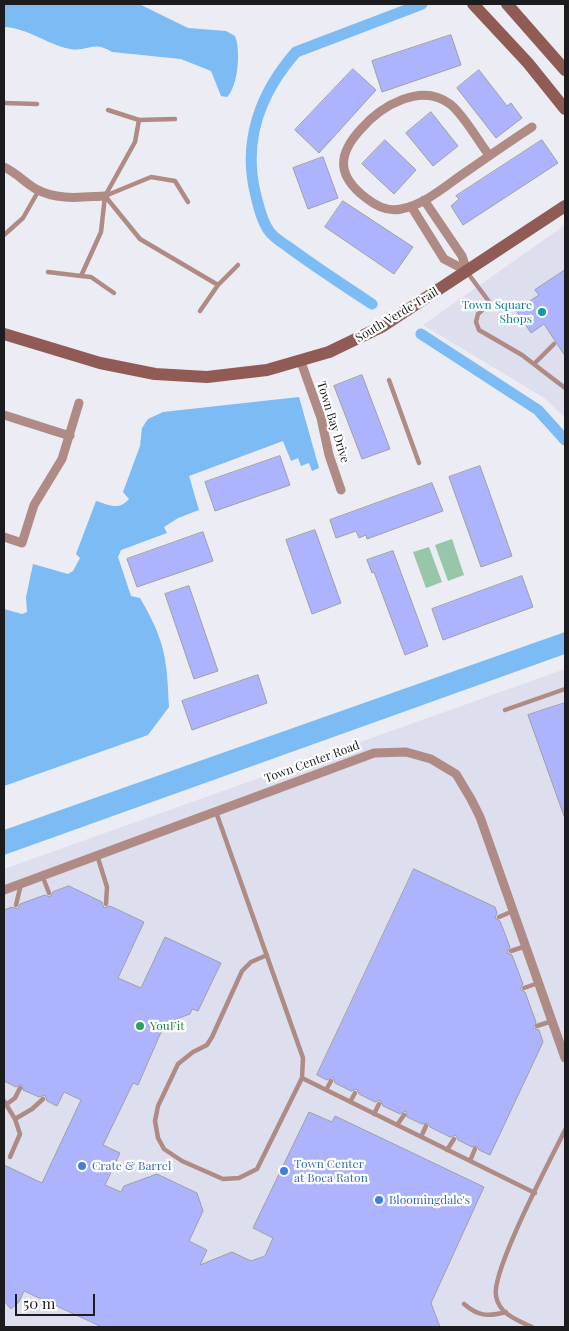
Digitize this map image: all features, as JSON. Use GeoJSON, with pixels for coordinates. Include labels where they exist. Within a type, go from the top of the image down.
{"type":"FeatureCollection","features":[{"type":"Feature","properties":{"kind":"street"},"geometry":{"type":"LineString","coordinates":[[473,4],[528,63],[565,109]]}},
{"type":"Feature","properties":{"kind":"street"},"geometry":{"type":"LineString","coordinates":[[507,4],[565,70]]}},
{"type":"Feature","properties":{"kind":"street"},"geometry":{"type":"LineString","coordinates":[[489,156],[456,109],[443,100],[428,96],[417,96],[393,103],[380,110],[369,120],[347,145],[344,153],[344,169],[357,190],[377,206],[392,210],[411,206],[424,200],[532,127]]}},
{"type":"Feature","properties":{"kind":"street"},"geometry":{"type":"LineString","coordinates":[[4,167],[16,173],[39,190],[65,198],[106,196]]}},
{"type":"Feature","properties":{"kind":"street"},"geometry":{"type":"LineString","coordinates":[[424,200],[462,256],[466,271]]}},
{"type":"Feature","properties":{"kind":"street"},"geometry":{"type":"LineString","coordinates":[[411,206],[444,259],[466,271]]}},
{"type":"Feature","properties":{"kind":"street","name":"South Verde Trail"},"geometry":{"type":"LineString","coordinates":[[4,334],[100,363],[155,374],[200,376],[238,374],[301,362],[329,352],[377,330],[565,206]]}},
{"type":"Feature","properties":{"kind":"street","name":"Town Bay Drive"},"geometry":{"type":"LineString","coordinates":[[301,362],[321,418],[329,455],[341,490]]}},
{"type":"Feature","properties":{"kind":"street"},"geometry":{"type":"LineString","coordinates":[[4,537],[22,543],[34,505],[55,473],[70,436],[79,403]]}},
{"type":"Feature","properties":{"kind":"street"},"geometry":{"type":"LineString","coordinates":[[4,415],[70,436]]}},
{"type":"Feature","properties":{"kind":"street","name":"Town Center Road"},"geometry":{"type":"LineString","coordinates":[[4,890],[215,810],[374,753],[406,752],[431,759],[456,774],[471,799],[526,946],[565,1058]]}},
{"type":"Feature","properties":{"kind":"lane"},"geometry":{"type":"LineString","coordinates":[[4,103],[37,104]]}},
{"type":"Feature","properties":{"kind":"lane"},"geometry":{"type":"LineString","coordinates":[[108,110],[139,120],[175,119]]}},
{"type":"Feature","properties":{"kind":"lane"},"geometry":{"type":"LineString","coordinates":[[81,276],[101,232],[106,196],[135,142],[139,120]]}},
{"type":"Feature","properties":{"kind":"lane"},"geometry":{"type":"LineString","coordinates":[[106,196],[151,178],[175,181],[188,202]]}},
{"type":"Feature","properties":{"kind":"lane"},"geometry":{"type":"LineString","coordinates":[[4,236],[23,218],[39,190]]}},
{"type":"Feature","properties":{"kind":"lane"},"geometry":{"type":"LineString","coordinates":[[106,196],[140,239],[218,285]]}},
{"type":"Feature","properties":{"kind":"lane"},"geometry":{"type":"LineString","coordinates":[[200,311],[218,285],[238,264]]}},
{"type":"Feature","properties":{"kind":"lane"},"geometry":{"type":"LineString","coordinates":[[466,271],[490,303],[478,314],[476,322],[479,330],[534,364],[565,388]]}},
{"type":"Feature","properties":{"kind":"lane"},"geometry":{"type":"LineString","coordinates":[[48,272],[91,278],[114,293]]}},
{"type":"Feature","properties":{"kind":"lane"},"geometry":{"type":"LineString","coordinates":[[534,364],[554,344]]}},
{"type":"Feature","properties":{"kind":"lane"},"geometry":{"type":"LineString","coordinates":[[389,380],[419,463]]}},
{"type":"Feature","properties":{"kind":"lane"},"geometry":{"type":"LineString","coordinates":[[505,710],[565,689]]}},
{"type":"Feature","properties":{"kind":"lane"},"geometry":{"type":"LineString","coordinates":[[215,810],[303,1058],[302,1078],[257,1169],[239,1178],[223,1179],[170,1155],[158,1138],[155,1121],[158,1106],[178,1064],[192,1052],[207,1045],[242,971],[251,962],[266,955]]}},
{"type":"Feature","properties":{"kind":"lane"},"geometry":{"type":"LineString","coordinates":[[97,855],[107,887],[106,904]]}},
{"type":"Feature","properties":{"kind":"lane"},"geometry":{"type":"LineString","coordinates":[[42,875],[49,893]]}},
{"type":"Feature","properties":{"kind":"lane"},"geometry":{"type":"LineString","coordinates":[[16,905],[21,883]]}},
{"type":"Feature","properties":{"kind":"lane"},"geometry":{"type":"LineString","coordinates":[[499,917],[513,911]]}},
{"type":"Feature","properties":{"kind":"lane"},"geometry":{"type":"LineString","coordinates":[[511,951],[526,946]]}},
{"type":"Feature","properties":{"kind":"lane"},"geometry":{"type":"LineString","coordinates":[[524,988],[538,983]]}},
{"type":"Feature","properties":{"kind":"lane"},"geometry":{"type":"LineString","coordinates":[[537,1026],[552,1021]]}},
{"type":"Feature","properties":{"kind":"lane"},"geometry":{"type":"LineString","coordinates":[[302,1078],[535,1193]]}},
{"type":"Feature","properties":{"kind":"lane"},"geometry":{"type":"LineString","coordinates":[[326,1090],[331,1081]]}},
{"type":"Feature","properties":{"kind":"lane"},"geometry":{"type":"LineString","coordinates":[[10,1157],[20,1134],[15,1119],[5,1103],[15,1098],[20,1088]]}},
{"type":"Feature","properties":{"kind":"lane"},"geometry":{"type":"LineString","coordinates":[[350,1102],[355,1093]]}},
{"type":"Feature","properties":{"kind":"lane"},"geometry":{"type":"LineString","coordinates":[[15,1119],[32,1109],[43,1099]]}},
{"type":"Feature","properties":{"kind":"lane"},"geometry":{"type":"LineString","coordinates":[[374,1114],[379,1104]]}},
{"type":"Feature","properties":{"kind":"lane"},"geometry":{"type":"LineString","coordinates":[[397,1125],[404,1115]]}},
{"type":"Feature","properties":{"kind":"lane"},"geometry":{"type":"LineString","coordinates":[[421,1137],[426,1126]]}},
{"type":"Feature","properties":{"kind":"lane"},"geometry":{"type":"LineString","coordinates":[[532,1327],[506,1312],[496,1298],[497,1274],[565,1130]]}},
{"type":"Feature","properties":{"kind":"lane"},"geometry":{"type":"LineString","coordinates":[[447,1150],[454,1139]]}},
{"type":"Feature","properties":{"kind":"lane"},"geometry":{"type":"LineString","coordinates":[[470,1161],[475,1149]]}},
{"type":"Feature","properties":{"kind":"lane"},"geometry":{"type":"LineString","coordinates":[[464,1304],[474,1312],[488,1317],[506,1312]]}},
{"type":"Feature","properties":{"kind":"shaded area"},"geometry":{"type":"Polygon","coordinates":[[[565,225],[565,418],[546,399],[423,325],[565,225]]]}},
{"type":"Feature","properties":{"kind":"shaded area","name":"Town Center at Boca Raton"},"geometry":{"type":"Polygon","coordinates":[[[565,669],[565,1327],[4,1327],[4,869],[565,669]]]}},
{"type":"Feature","properties":{"kind":"green space"},"geometry":{"type":"Polygon","coordinates":[[[452,539],[464,575],[448,581],[435,545],[452,539]]]}},
{"type":"Feature","properties":{"kind":"green space"},"geometry":{"type":"Polygon","coordinates":[[[429,547],[442,582],[426,588],[413,552],[429,547]]]}},
{"type":"Feature","properties":{"kind":"water"},"geometry":{"type":"Polygon","coordinates":[[[4,4],[139,4],[188,28],[226,31],[235,36],[237,42],[238,59],[234,85],[227,97],[221,96],[211,71],[181,59],[112,52],[100,47],[70,49],[21,30],[4,27],[4,4]]]}},
{"type":"Feature","properties":{"kind":"water"},"geometry":{"type":"Polygon","coordinates":[[[299,397],[319,468],[312,471],[309,463],[301,466],[298,458],[291,461],[283,441],[189,476],[199,510],[178,518],[164,527],[167,533],[121,550],[118,557],[131,596],[140,598],[155,626],[166,662],[169,707],[148,735],[4,786],[4,609],[22,614],[27,612],[26,597],[33,564],[68,574],[73,571],[80,558],[76,554],[96,501],[118,506],[129,499],[123,492],[140,446],[142,428],[148,419],[163,412],[299,397]]]}},
{"type":"Feature","properties":{"kind":"water"},"geometry":{"type":"Polygon","coordinates":[[[565,632],[565,654],[4,855],[4,830],[565,632]]]}},
{"type":"Feature","properties":{"kind":"building"},"geometry":{"type":"Polygon","coordinates":[[[451,35],[461,65],[382,92],[372,61],[451,35]]]}},
{"type":"Feature","properties":{"kind":"building"},"geometry":{"type":"Polygon","coordinates":[[[353,69],[376,90],[319,153],[295,130],[353,69]]]}},
{"type":"Feature","properties":{"kind":"building"},"geometry":{"type":"Polygon","coordinates":[[[479,70],[507,106],[511,103],[522,118],[496,138],[457,88],[479,70]]]}},
{"type":"Feature","properties":{"kind":"building"},"geometry":{"type":"Polygon","coordinates":[[[431,112],[458,146],[433,166],[406,133],[431,112]]]}},
{"type":"Feature","properties":{"kind":"building"},"geometry":{"type":"Polygon","coordinates":[[[385,140],[416,170],[394,194],[362,164],[385,140]]]}},
{"type":"Feature","properties":{"kind":"building"},"geometry":{"type":"Polygon","coordinates":[[[542,140],[558,163],[463,225],[451,206],[459,199],[456,196],[542,140]]]}},
{"type":"Feature","properties":{"kind":"building"},"geometry":{"type":"Polygon","coordinates":[[[323,157],[338,198],[308,209],[293,168],[323,157]]]}},
{"type":"Feature","properties":{"kind":"building"},"geometry":{"type":"Polygon","coordinates":[[[343,201],[413,247],[394,274],[325,227],[343,201]]]}},
{"type":"Feature","properties":{"kind":"building","name":"Town Square Shops"},"geometry":{"type":"Polygon","coordinates":[[[565,270],[565,356],[544,324],[531,333],[516,310],[539,295],[535,290],[565,270]]]}},
{"type":"Feature","properties":{"kind":"building"},"geometry":{"type":"Polygon","coordinates":[[[362,375],[390,449],[362,459],[334,386],[362,375]]]}},
{"type":"Feature","properties":{"kind":"building"},"geometry":{"type":"Polygon","coordinates":[[[280,456],[290,485],[215,511],[205,482],[280,456]]]}},
{"type":"Feature","properties":{"kind":"building"},"geometry":{"type":"Polygon","coordinates":[[[480,466],[512,556],[481,567],[449,477],[480,466]]]}},
{"type":"Feature","properties":{"kind":"building"},"geometry":{"type":"Polygon","coordinates":[[[432,483],[443,511],[367,539],[366,535],[359,538],[356,531],[336,538],[330,520],[432,483]]]}},
{"type":"Feature","properties":{"kind":"building"},"geometry":{"type":"Polygon","coordinates":[[[315,530],[341,603],[312,614],[286,540],[315,530]]]}},
{"type":"Feature","properties":{"kind":"building"},"geometry":{"type":"Polygon","coordinates":[[[203,532],[213,561],[137,587],[127,559],[203,532]]]}},
{"type":"Feature","properties":{"kind":"building"},"geometry":{"type":"Polygon","coordinates":[[[393,551],[428,646],[405,655],[374,572],[372,573],[367,560],[393,551]]]}},
{"type":"Feature","properties":{"kind":"building"},"geometry":{"type":"Polygon","coordinates":[[[522,576],[533,607],[443,640],[432,609],[522,576]]]}},
{"type":"Feature","properties":{"kind":"building"},"geometry":{"type":"Polygon","coordinates":[[[189,586],[218,671],[194,679],[165,594],[189,586]]]}},
{"type":"Feature","properties":{"kind":"building"},"geometry":{"type":"Polygon","coordinates":[[[258,675],[267,703],[192,730],[182,701],[258,675]]]}},
{"type":"Feature","properties":{"kind":"building"},"geometry":{"type":"Polygon","coordinates":[[[565,703],[565,816],[564,816],[528,715],[565,703]]]}},
{"type":"Feature","properties":{"kind":"building"},"geometry":{"type":"Polygon","coordinates":[[[414,869],[495,907],[497,913],[495,918],[500,921],[510,947],[507,953],[512,955],[523,984],[520,989],[525,992],[536,1022],[533,1028],[539,1030],[543,1042],[490,1155],[479,1150],[477,1146],[472,1147],[458,1140],[456,1135],[450,1137],[430,1127],[428,1123],[422,1124],[407,1117],[406,1111],[400,1114],[383,1106],[380,1100],[375,1102],[359,1094],[357,1089],[351,1091],[335,1083],[333,1077],[327,1080],[317,1075],[414,869]]]}},
{"type":"Feature","properties":{"kind":"building"},"geometry":{"type":"Polygon","coordinates":[[[69,886],[102,902],[104,908],[110,906],[144,922],[118,978],[141,988],[165,937],[221,963],[198,1011],[192,1009],[190,1014],[165,1023],[138,1085],[133,1083],[103,1145],[120,1153],[105,1185],[121,1192],[124,1186],[157,1174],[197,1193],[203,1211],[189,1241],[207,1250],[200,1265],[232,1252],[251,1261],[265,1256],[273,1238],[253,1228],[309,1112],[332,1122],[335,1116],[484,1187],[431,1303],[440,1327],[102,1327],[24,1291],[19,1302],[11,1309],[4,1301],[4,1165],[42,1183],[81,1100],[64,1092],[57,1106],[47,1101],[45,1095],[39,1097],[23,1090],[21,1084],[16,1087],[4,1081],[4,910],[12,907],[18,909],[20,904],[45,895],[50,897],[53,892],[69,886]]]}},
{"type":"Feature","properties":{"kind":"waterway"},"geometry":{"type":"LineString","coordinates":[[372,304],[318,268],[269,231],[264,223],[252,176],[251,156],[253,138],[257,119],[264,101],[283,68],[296,52],[422,4]]}},
{"type":"Feature","properties":{"kind":"waterway"},"geometry":{"type":"LineString","coordinates":[[421,334],[538,410],[565,440]]}},
{"type":"Feature","properties":{"kind":"place","name":"Town Square Shops"},"geometry":{"type":"Point","coordinates":[542,312]}},
{"type":"Feature","properties":{"kind":"place","name":"YouFit"},"geometry":{"type":"Point","coordinates":[140,1026]}},
{"type":"Feature","properties":{"kind":"place","name":"Crate & Barrel"},"geometry":{"type":"Point","coordinates":[82,1166]}},
{"type":"Feature","properties":{"kind":"place","name":"Town Center at Boca Raton"},"geometry":{"type":"Point","coordinates":[284,1171]}},
{"type":"Feature","properties":{"kind":"place","name":"Bloomingdale's"},"geometry":{"type":"Point","coordinates":[379,1200]}}]}
